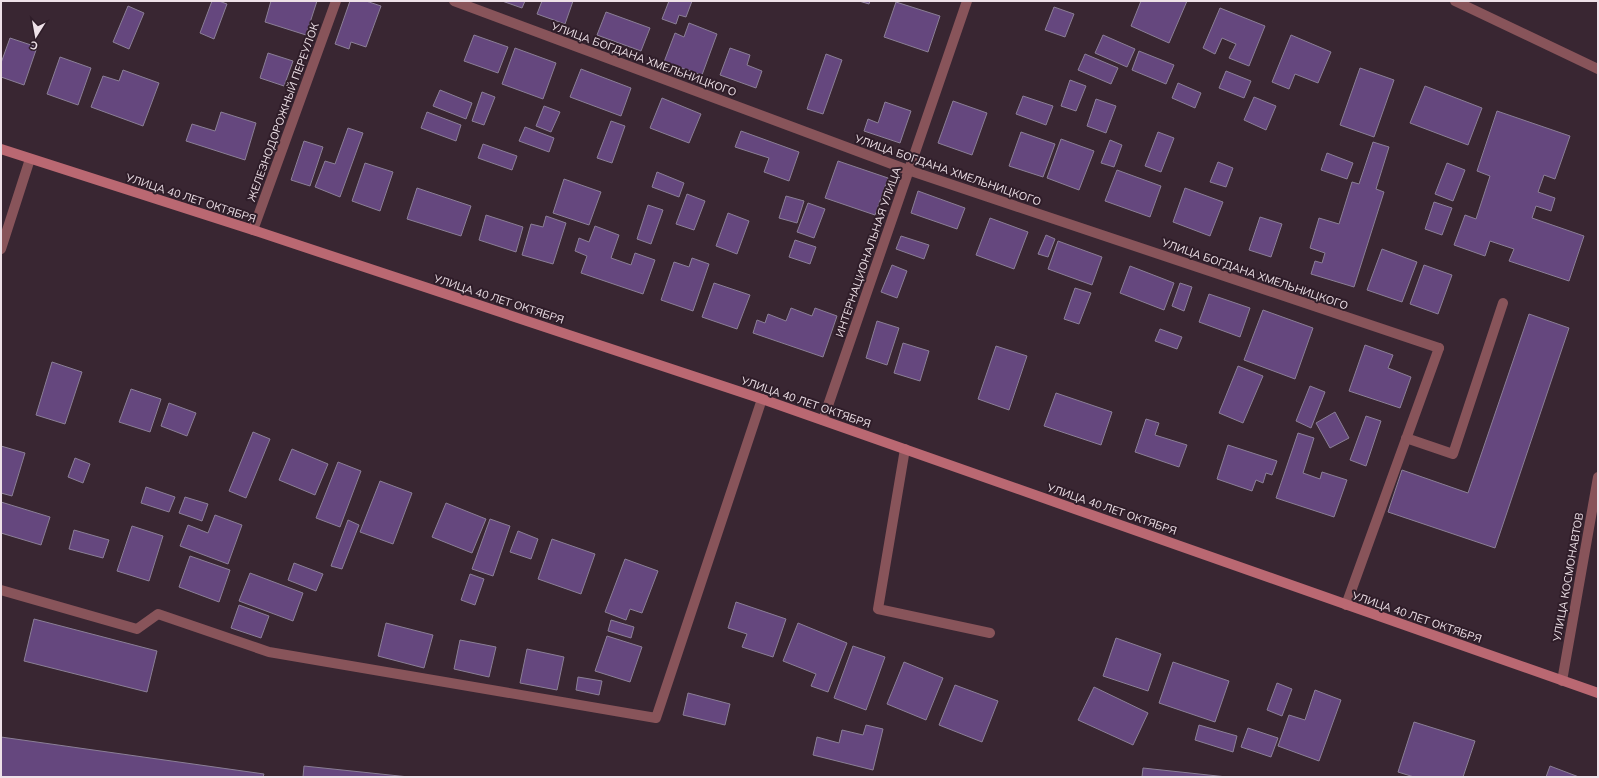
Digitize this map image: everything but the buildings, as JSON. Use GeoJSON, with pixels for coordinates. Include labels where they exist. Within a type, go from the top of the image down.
{"type":"FeatureCollection","features":[{"type":"Feature","properties":{"kind":"street","name":"ЖЕЛЕЗНОДОРОЖНЫЙ ПЕРЕУЛОК"},"geometry":{"type":"LineString","coordinates":[[254,230],[336,1]]}},
{"type":"Feature","properties":{"kind":"street","name":"УЛИЦА БОГДАНА ХМЕЛЬНИЦКОГО"},"geometry":{"type":"LineString","coordinates":[[454,1],[908,170],[1439,348],[1406,438]]}},
{"type":"Feature","properties":{"kind":"street","name":"ИНТЕРНАЦИОНАЛЬНАЯ УЛИЦА"},"geometry":{"type":"LineString","coordinates":[[823,420],[967,1]]}},
{"type":"Feature","properties":{"kind":"street"},"geometry":{"type":"LineString","coordinates":[[1455,1],[1598,69]]}},
{"type":"Feature","properties":{"kind":"street","name":"УЛИЦА 40 ЛЕТ ОКТЯБРЯ"},"geometry":{"type":"LineString","coordinates":[[1,149],[254,230],[762,399],[1598,693]]}},
{"type":"Feature","properties":{"kind":"street"},"geometry":{"type":"LineString","coordinates":[[1,249],[30,159]]}},
{"type":"Feature","properties":{"kind":"street"},"geometry":{"type":"LineString","coordinates":[[1346,605],[1406,438],[1453,454],[1503,303]]}},
{"type":"Feature","properties":{"kind":"street"},"geometry":{"type":"LineString","coordinates":[[1,590],[137,629],[158,614],[268,652],[656,718],[762,399]]}},
{"type":"Feature","properties":{"kind":"street"},"geometry":{"type":"LineString","coordinates":[[905,450],[878,609],[990,633]]}},
{"type":"Feature","properties":{"kind":"street","name":"УЛИЦА КОСМОНАВТОВ"},"geometry":{"type":"LineString","coordinates":[[1562,681],[1598,478]]}}]}
